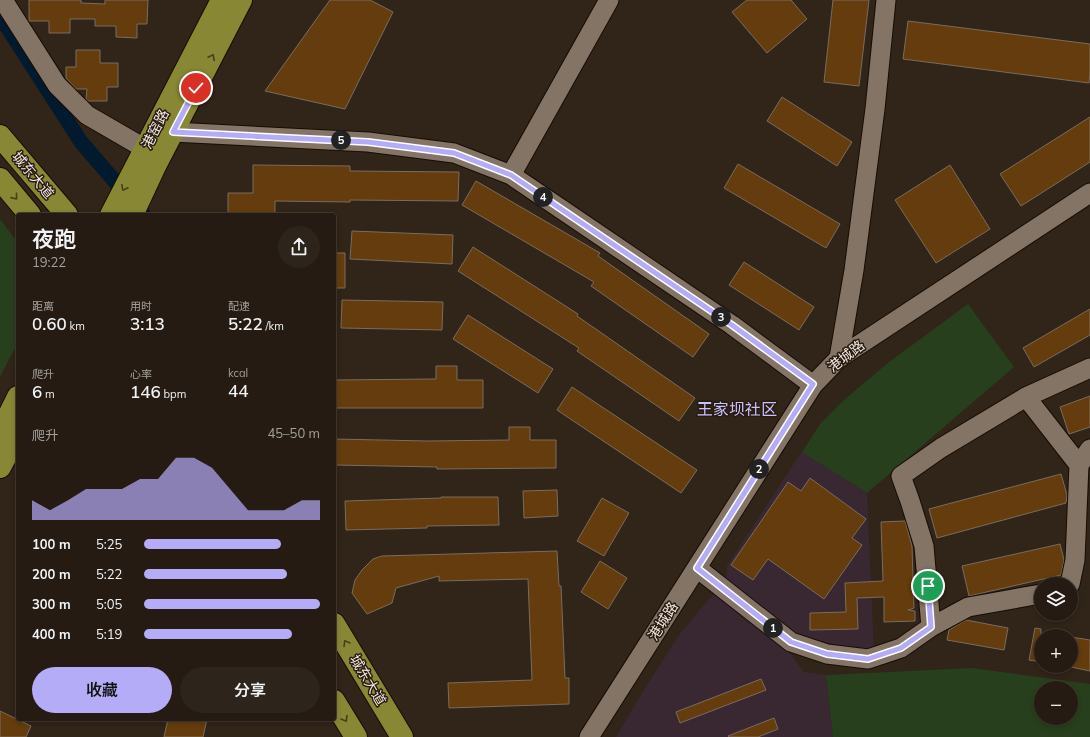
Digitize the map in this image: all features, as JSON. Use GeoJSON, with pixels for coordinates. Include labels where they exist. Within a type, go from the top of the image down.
{"type":"FeatureCollection","features":[{"type":"Feature","properties":{"kind":"main road","name":"港窑路"},"geometry":{"type":"LineString","coordinates":[[112,213],[146,159],[222,0]]}},
{"type":"Feature","properties":{"kind":"main road","name":"港窑路"},"geometry":{"type":"LineString","coordinates":[[132,213],[146,159],[173,132],[241,0]]}},
{"type":"Feature","properties":{"kind":"main road","name":"城东大道"},"geometry":{"type":"LineString","coordinates":[[0,136],[65,213]]}},
{"type":"Feature","properties":{"kind":"main road","name":"城东大道"},"geometry":{"type":"LineString","coordinates":[[0,178],[28,213]]}},
{"type":"Feature","properties":{"kind":"main road"},"geometry":{"type":"LineString","coordinates":[[0,433],[16,401]]}},
{"type":"Feature","properties":{"kind":"main road"},"geometry":{"type":"LineString","coordinates":[[0,467],[16,436]]}},
{"type":"Feature","properties":{"kind":"main road","name":"城东大道"},"geometry":{"type":"LineString","coordinates":[[336,627],[402,737]]}},
{"type":"Feature","properties":{"kind":"main road"},"geometry":{"type":"LineString","coordinates":[[336,704],[356,737]]}},
{"type":"Feature","properties":{"kind":"street"},"geometry":{"type":"LineString","coordinates":[[3,0],[57,85],[87,115],[146,159]]}},
{"type":"Feature","properties":{"kind":"street"},"geometry":{"type":"LineString","coordinates":[[511,175],[608,0]]}},
{"type":"Feature","properties":{"kind":"street"},"geometry":{"type":"LineString","coordinates":[[839,358],[854,270],[875,109],[886,0]]}},
{"type":"Feature","properties":{"kind":"street"},"geometry":{"type":"LineString","coordinates":[[173,132],[368,142],[454,153],[511,175],[725,320],[813,384]]}},
{"type":"Feature","properties":{"kind":"street","name":"港城路"},"geometry":{"type":"LineString","coordinates":[[590,737],[813,384],[839,358],[1090,194]]}},
{"type":"Feature","properties":{"kind":"street"},"geometry":{"type":"LineString","coordinates":[[931,627],[924,546],[901,476],[941,448],[1026,397],[1090,368]]}},
{"type":"Feature","properties":{"kind":"street"},"geometry":{"type":"LineString","coordinates":[[1026,397],[1079,465]]}},
{"type":"Feature","properties":{"kind":"street"},"geometry":{"type":"LineString","coordinates":[[1071,577],[1075,560],[1079,465],[1090,449]]}},
{"type":"Feature","properties":{"kind":"street"},"geometry":{"type":"LineString","coordinates":[[697,568],[791,642],[827,654],[868,659],[901,648],[931,627],[968,607],[1034,595]]}},
{"type":"Feature","properties":{"kind":"shaded area"},"geometry":{"type":"Polygon","coordinates":[[[802,451],[867,493],[874,653],[794,635],[726,581],[727,566],[802,451]]]}},
{"type":"Feature","properties":{"kind":"shaded area"},"geometry":{"type":"Polygon","coordinates":[[[717,591],[783,644],[804,672],[826,675],[833,737],[616,737],[679,635],[717,591]]]}},
{"type":"Feature","properties":{"kind":"green space"},"geometry":{"type":"Polygon","coordinates":[[[0,219],[16,240],[16,346],[0,377],[0,219]]]}},
{"type":"Feature","properties":{"kind":"green space"},"geometry":{"type":"Polygon","coordinates":[[[968,304],[1014,367],[867,493],[802,452],[820,424],[845,399],[889,362],[968,304]]]}},
{"type":"Feature","properties":{"kind":"green space"},"geometry":{"type":"Polygon","coordinates":[[[972,668],[1068,681],[1034,681],[1034,725],[1078,725],[1078,682],[1090,684],[1090,737],[833,737],[826,675],[972,668]]]}},
{"type":"Feature","properties":{"kind":"building"},"geometry":{"type":"Polygon","coordinates":[[[29,0],[81,0],[81,3],[105,4],[105,0],[148,0],[147,24],[137,24],[137,38],[116,37],[116,26],[95,26],[95,19],[70,19],[70,33],[49,33],[49,21],[29,21],[29,0]]]}},
{"type":"Feature","properties":{"kind":"building"},"geometry":{"type":"Polygon","coordinates":[[[330,0],[370,0],[393,12],[345,109],[265,91],[330,0]]]}},
{"type":"Feature","properties":{"kind":"building"},"geometry":{"type":"Polygon","coordinates":[[[747,0],[791,0],[807,19],[767,53],[732,12],[747,0]]]}},
{"type":"Feature","properties":{"kind":"building"},"geometry":{"type":"Polygon","coordinates":[[[833,0],[869,0],[859,86],[824,82],[833,0]]]}},
{"type":"Feature","properties":{"kind":"building"},"geometry":{"type":"Polygon","coordinates":[[[908,21],[1090,44],[1089,83],[903,59],[908,21]]]}},
{"type":"Feature","properties":{"kind":"building"},"geometry":{"type":"Polygon","coordinates":[[[76,50],[100,50],[100,63],[118,63],[118,87],[107,87],[107,101],[88,101],[86,99],[87,89],[76,89],[66,78],[66,67],[76,67],[76,50]]]}},
{"type":"Feature","properties":{"kind":"building"},"geometry":{"type":"Polygon","coordinates":[[[782,97],[852,142],[837,166],[767,121],[782,97]]]}},
{"type":"Feature","properties":{"kind":"building"},"geometry":{"type":"Polygon","coordinates":[[[1090,117],[1090,162],[1021,206],[1000,174],[1090,117]]]}},
{"type":"Feature","properties":{"kind":"building"},"geometry":{"type":"Polygon","coordinates":[[[738,164],[840,224],[826,248],[724,188],[738,164]]]}},
{"type":"Feature","properties":{"kind":"building"},"geometry":{"type":"Polygon","coordinates":[[[253,165],[350,166],[350,171],[459,172],[458,201],[275,201],[275,213],[228,213],[228,193],[253,193],[253,165]]]}},
{"type":"Feature","properties":{"kind":"building"},"geometry":{"type":"Polygon","coordinates":[[[950,165],[990,229],[936,263],[895,200],[950,165]]]}},
{"type":"Feature","properties":{"kind":"building"},"geometry":{"type":"Polygon","coordinates":[[[476,181],[600,253],[598,256],[709,334],[693,357],[591,286],[594,282],[462,205],[476,181]]]}},
{"type":"Feature","properties":{"kind":"building"},"geometry":{"type":"Polygon","coordinates":[[[352,231],[453,235],[452,264],[350,259],[352,231]]]}},
{"type":"Feature","properties":{"kind":"building"},"geometry":{"type":"Polygon","coordinates":[[[473,247],[578,314],[577,316],[695,398],[679,421],[577,351],[579,348],[458,271],[473,247]]]}},
{"type":"Feature","properties":{"kind":"building"},"geometry":{"type":"Polygon","coordinates":[[[336,253],[345,253],[345,288],[336,288],[336,253]]]}},
{"type":"Feature","properties":{"kind":"building"},"geometry":{"type":"Polygon","coordinates":[[[744,262],[814,307],[799,330],[729,285],[744,262]]]}},
{"type":"Feature","properties":{"kind":"building"},"geometry":{"type":"Polygon","coordinates":[[[342,300],[443,302],[442,330],[341,328],[342,300]]]}},
{"type":"Feature","properties":{"kind":"building"},"geometry":{"type":"Polygon","coordinates":[[[1090,309],[1090,335],[1034,367],[1023,348],[1090,309]]]}},
{"type":"Feature","properties":{"kind":"building"},"geometry":{"type":"Polygon","coordinates":[[[468,315],[553,369],[538,393],[453,339],[468,315]]]}},
{"type":"Feature","properties":{"kind":"building"},"geometry":{"type":"Polygon","coordinates":[[[436,366],[457,366],[457,380],[483,380],[483,408],[336,408],[336,380],[436,379],[436,366]]]}},
{"type":"Feature","properties":{"kind":"building"},"geometry":{"type":"Polygon","coordinates":[[[572,387],[697,470],[681,493],[557,410],[572,387]]]}},
{"type":"Feature","properties":{"kind":"building"},"geometry":{"type":"Polygon","coordinates":[[[1090,396],[1090,427],[1069,434],[1060,407],[1090,396]]]}},
{"type":"Feature","properties":{"kind":"building"},"geometry":{"type":"Polygon","coordinates":[[[509,427],[530,427],[530,440],[556,440],[556,468],[437,469],[437,467],[336,465],[336,439],[428,441],[509,440],[509,427]]]}},
{"type":"Feature","properties":{"kind":"building"},"geometry":{"type":"Polygon","coordinates":[[[1061,474],[1067,495],[1066,503],[937,538],[929,509],[1061,474]]]}},
{"type":"Feature","properties":{"kind":"building"},"geometry":{"type":"Polygon","coordinates":[[[810,478],[866,519],[852,538],[862,545],[824,599],[768,559],[753,580],[731,565],[788,482],[801,491],[810,478]]]}},
{"type":"Feature","properties":{"kind":"building"},"geometry":{"type":"Polygon","coordinates":[[[557,490],[558,516],[524,518],[523,491],[557,490]]]}},
{"type":"Feature","properties":{"kind":"building"},"geometry":{"type":"Polygon","coordinates":[[[441,497],[498,497],[499,525],[427,526],[427,528],[346,530],[345,501],[441,497]]]}},
{"type":"Feature","properties":{"kind":"building"},"geometry":{"type":"Polygon","coordinates":[[[602,498],[629,513],[604,556],[577,541],[602,498]]]}},
{"type":"Feature","properties":{"kind":"building"},"geometry":{"type":"Polygon","coordinates":[[[905,521],[912,546],[914,608],[908,610],[915,611],[915,621],[884,622],[884,597],[857,598],[858,629],[810,630],[810,613],[846,612],[845,583],[883,581],[881,522],[905,521]]]}},
{"type":"Feature","properties":{"kind":"building"},"geometry":{"type":"Polygon","coordinates":[[[1060,544],[1064,560],[1061,575],[1052,577],[1034,577],[1034,581],[969,596],[962,566],[1060,544]]]}},
{"type":"Feature","properties":{"kind":"building"},"geometry":{"type":"Polygon","coordinates":[[[557,551],[559,586],[561,586],[565,678],[569,678],[569,704],[449,708],[448,683],[532,680],[528,579],[439,581],[439,576],[396,588],[392,603],[367,614],[352,593],[355,580],[362,570],[373,559],[382,556],[557,551]]]}},
{"type":"Feature","properties":{"kind":"building"},"geometry":{"type":"Polygon","coordinates":[[[600,561],[627,578],[608,609],[581,592],[600,561]]]}},
{"type":"Feature","properties":{"kind":"building"},"geometry":{"type":"Polygon","coordinates":[[[966,620],[1008,628],[1004,650],[947,640],[949,630],[966,620]]]}},
{"type":"Feature","properties":{"kind":"building"},"geometry":{"type":"Polygon","coordinates":[[[1034,633],[1034,661],[1029,660],[1034,633]]]}},
{"type":"Feature","properties":{"kind":"building"},"geometry":{"type":"Polygon","coordinates":[[[1078,638],[1090,640],[1090,671],[1078,668],[1078,638]]]}},
{"type":"Feature","properties":{"kind":"building"},"geometry":{"type":"Polygon","coordinates":[[[761,679],[766,690],[680,723],[676,712],[761,679]]]}},
{"type":"Feature","properties":{"kind":"building"},"geometry":{"type":"Polygon","coordinates":[[[0,711],[16,719],[16,721],[21,721],[31,726],[26,737],[0,737],[0,711]]]}},
{"type":"Feature","properties":{"kind":"building"},"geometry":{"type":"Polygon","coordinates":[[[774,718],[778,729],[758,737],[728,736],[774,718]]]}},
{"type":"Feature","properties":{"kind":"building"},"geometry":{"type":"Polygon","coordinates":[[[168,721],[207,721],[203,737],[164,737],[168,721]]]}},
{"type":"Feature","properties":{"kind":"waterway"},"geometry":{"type":"LineString","coordinates":[[0,16],[81,142],[142,213]]}},
{"type":"Feature","properties":{"kind":"district","name":"王家坝社区"},"geometry":{"type":"Point","coordinates":[737,409]}},
{"type":"Feature","properties":{"kind":"route"},"geometry":{"type":"LineString","coordinates":[[196,88],[173,132],[368,142],[454,153],[511,175],[732,325],[813,384],[697,568],[791,642],[827,654],[868,659],[901,648],[931,627],[928,586]]}}]}
